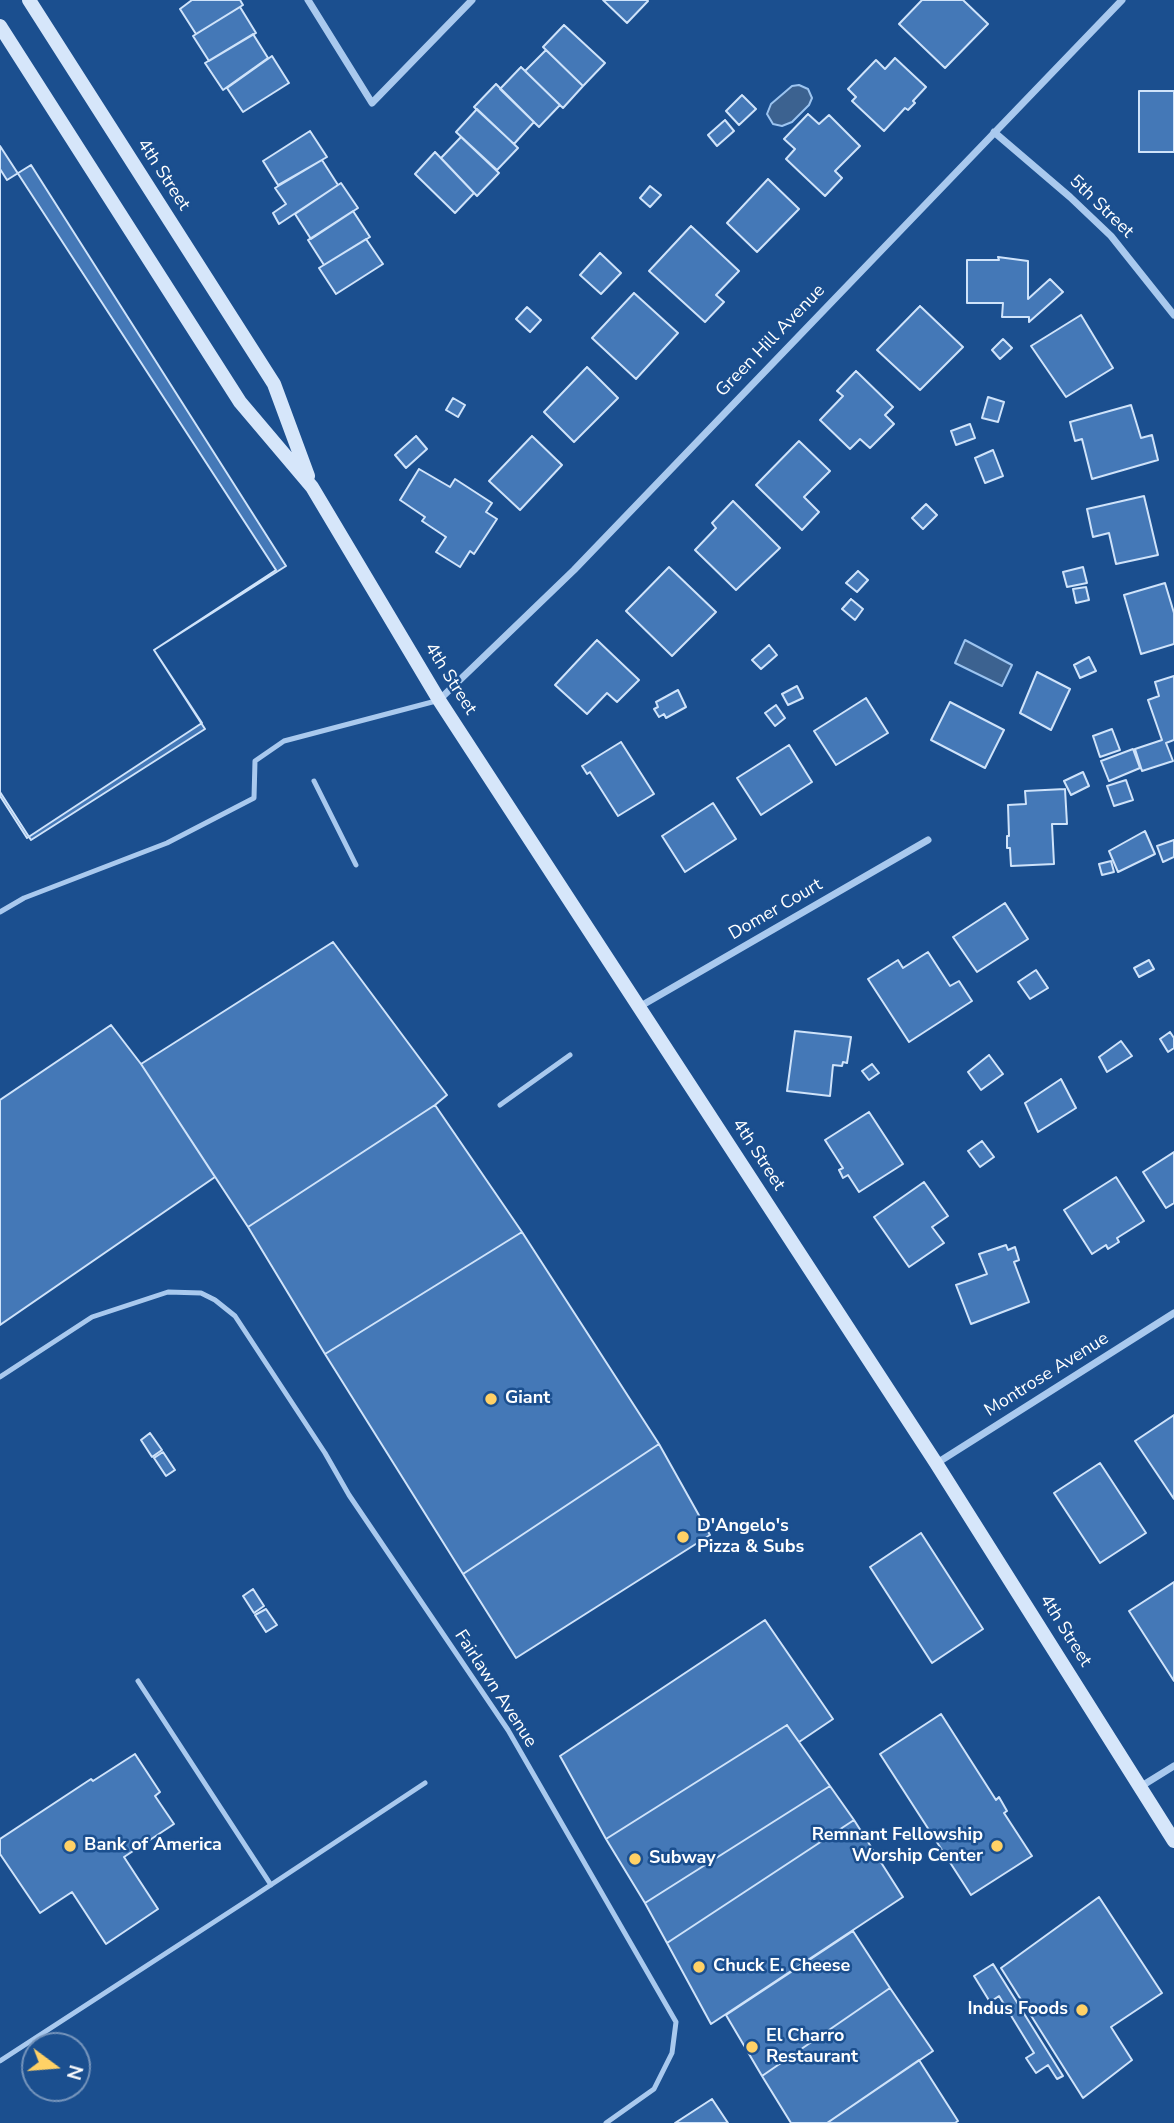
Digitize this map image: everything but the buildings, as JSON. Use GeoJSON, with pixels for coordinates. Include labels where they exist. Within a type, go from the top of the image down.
{"type":"FeatureCollection","features":[{"type":"Feature","properties":{"kind":"street","name":"4th Street"},"geometry":{"type":"LineString","coordinates":[[29,0],[274,384],[312,487]]}},
{"type":"Feature","properties":{"kind":"street"},"geometry":{"type":"LineString","coordinates":[[308,0],[372,103],[472,0]]}},
{"type":"Feature","properties":{"kind":"street","name":"Green Hill Avenue"},"geometry":{"type":"LineString","coordinates":[[439,700],[573,570],[1122,0]]}},
{"type":"Feature","properties":{"kind":"street","name":"4th Street"},"geometry":{"type":"LineString","coordinates":[[0,26],[240,402],[312,487],[439,700],[936,1463],[1174,1842]]}},
{"type":"Feature","properties":{"kind":"street","name":"5th Street"},"geometry":{"type":"LineString","coordinates":[[993,132],[1111,236],[1174,315]]}},
{"type":"Feature","properties":{"kind":"street","name":"Domer Court"},"geometry":{"type":"LineString","coordinates":[[639,1007],[928,840]]}},
{"type":"Feature","properties":{"kind":"street","name":"Montrose Avenue"},"geometry":{"type":"LineString","coordinates":[[936,1463],[1174,1313]]}},
{"type":"Feature","properties":{"kind":"street"},"geometry":{"type":"LineString","coordinates":[[1140,1787],[1174,1766]]}},
{"type":"Feature","properties":{"kind":"lane"},"geometry":{"type":"LineString","coordinates":[[0,912],[24,898],[167,843],[254,798],[255,761],[284,741],[439,700]]}},
{"type":"Feature","properties":{"kind":"lane"},"geometry":{"type":"LineString","coordinates":[[314,780],[356,865]]}},
{"type":"Feature","properties":{"kind":"lane"},"geometry":{"type":"LineString","coordinates":[[500,1105],[570,1055]]}},
{"type":"Feature","properties":{"kind":"lane","name":"Fairlawn Avenue"},"geometry":{"type":"LineString","coordinates":[[0,1377],[92,1317],[168,1292],[201,1293],[226,1307],[243,1327],[349,1495],[508,1730],[676,2022],[672,2053],[654,2089],[606,2123]]}},
{"type":"Feature","properties":{"kind":"lane"},"geometry":{"type":"LineString","coordinates":[[138,1681],[271,1885]]}},
{"type":"Feature","properties":{"kind":"lane"},"geometry":{"type":"LineString","coordinates":[[0,2061],[425,1783]]}},
{"type":"Feature","properties":{"kind":"water"},"geometry":{"type":"Polygon","coordinates":[[[799,85],[808,89],[812,98],[809,105],[792,122],[782,126],[773,124],[767,114],[771,104],[792,86],[799,85]]]}},
{"type":"Feature","properties":{"kind":"water"},"geometry":{"type":"Polygon","coordinates":[[[965,640],[1012,665],[1002,686],[955,663],[965,640]]]}},
{"type":"Feature","properties":{"kind":"place","name":"Giant"},"geometry":{"type":"Point","coordinates":[491,1399]}},
{"type":"Feature","properties":{"kind":"place","name":"D'Angelo's Pizza & Subs"},"geometry":{"type":"Point","coordinates":[683,1537]}},
{"type":"Feature","properties":{"kind":"place","name":"Bank of America"},"geometry":{"type":"Point","coordinates":[70,1846]}},
{"type":"Feature","properties":{"kind":"place","name":"Remnant Fellowship Worship Center"},"geometry":{"type":"Point","coordinates":[997,1846]}},
{"type":"Feature","properties":{"kind":"place","name":"Subway"},"geometry":{"type":"Point","coordinates":[635,1859]}},
{"type":"Feature","properties":{"kind":"place","name":"Chuck E. Cheese"},"geometry":{"type":"Point","coordinates":[699,1967]}},
{"type":"Feature","properties":{"kind":"place","name":"Indus Foods"},"geometry":{"type":"Point","coordinates":[1082,2010]}},
{"type":"Feature","properties":{"kind":"place","name":"El Charro Restaurant"},"geometry":{"type":"Point","coordinates":[752,2047]}}]}
